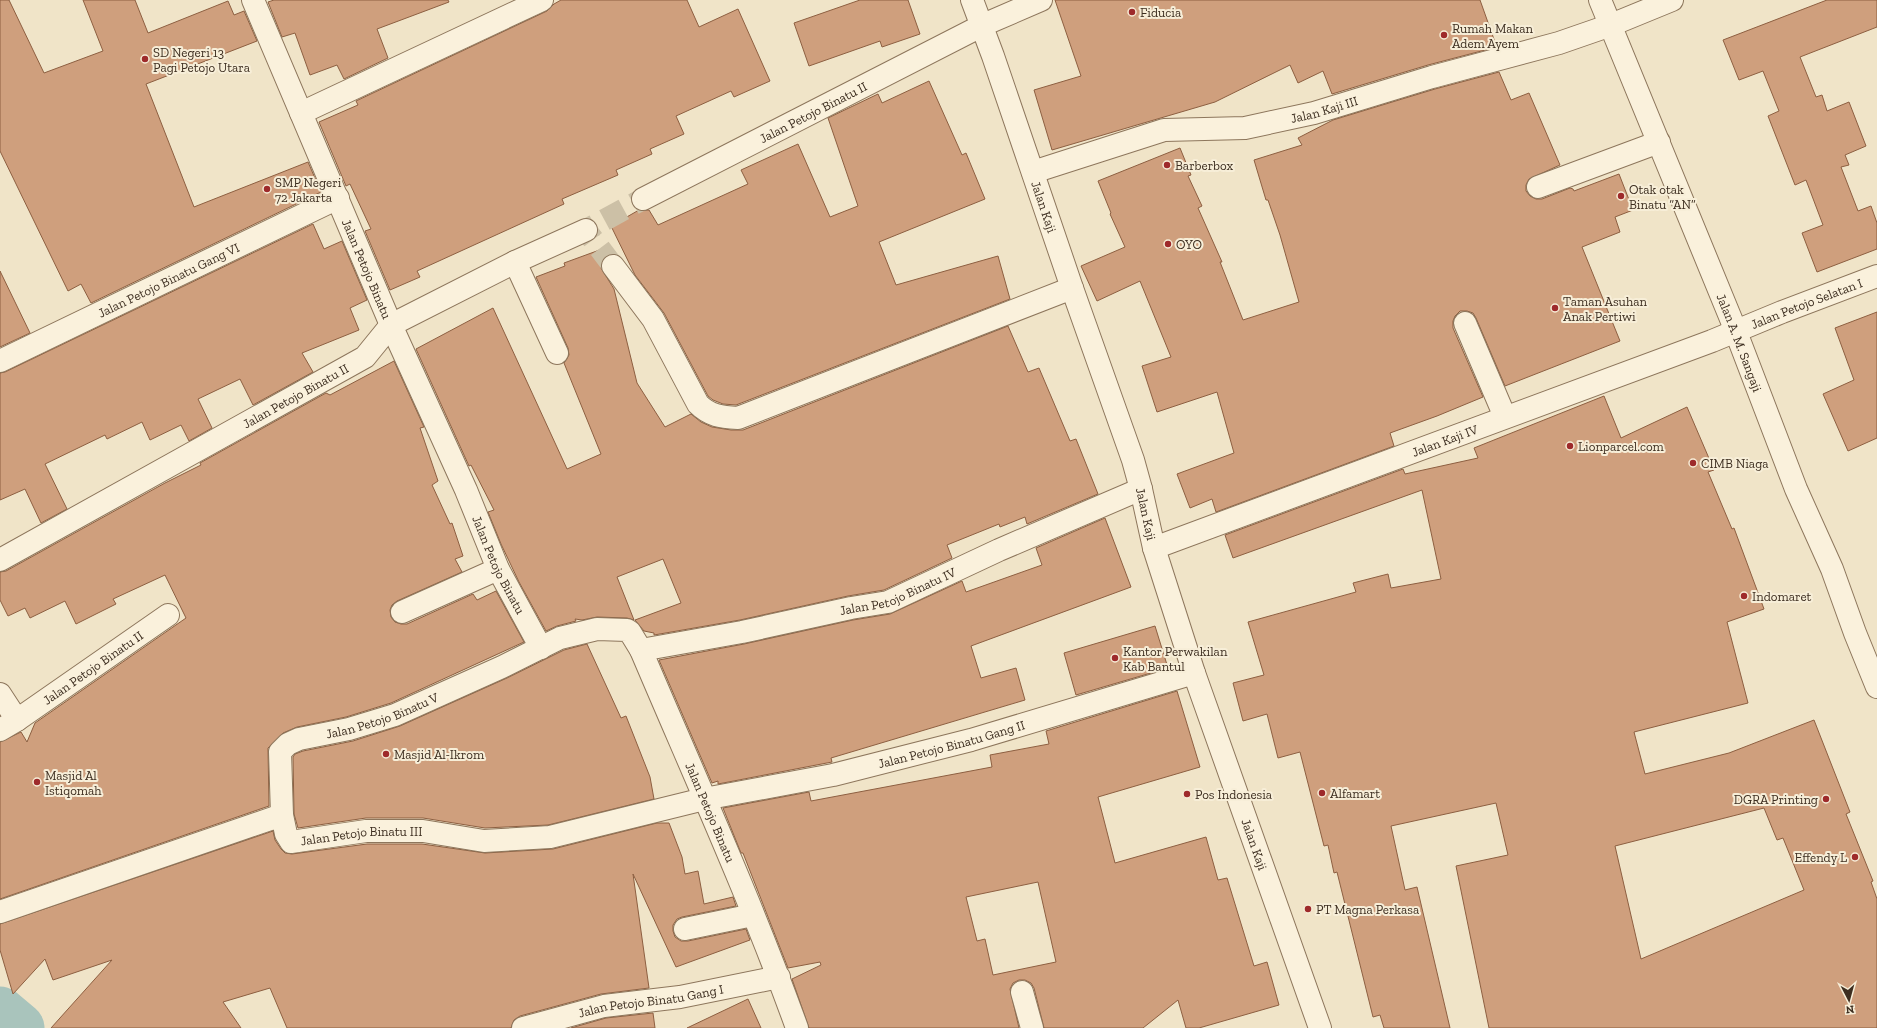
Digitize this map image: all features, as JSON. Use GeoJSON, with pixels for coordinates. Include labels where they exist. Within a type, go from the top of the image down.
{"type":"FeatureCollection","features":[{"type":"Feature","properties":{"kind":"street","name":"Jalan Petojo Binatu"},"geometry":{"type":"LineString","coordinates":[[253,0],[338,198],[390,325],[466,490],[498,569],[542,648],[560,638],[598,629],[619,629],[630,632],[641,650],[753,915],[779,977],[797,1028]]}},
{"type":"Feature","properties":{"kind":"street"},"geometry":{"type":"LineString","coordinates":[[301,113],[542,0]]}},
{"type":"Feature","properties":{"kind":"street","name":"Jalan Kaji"},"geometry":{"type":"LineString","coordinates":[[972,0],[983,25],[1141,489],[1154,548],[1194,672],[1320,1028]]}},
{"type":"Feature","properties":{"kind":"street","name":"Jalan Petojo Binatu II"},"geometry":{"type":"LineString","coordinates":[[643,199],[983,25],[1041,0]]}},
{"type":"Feature","properties":{"kind":"street","name":"Jalan A. M. Sangaji"},"geometry":{"type":"LineString","coordinates":[[1600,0],[1736,332],[1796,489],[1832,569],[1855,634],[1877,687]]}},
{"type":"Feature","properties":{"kind":"street","name":"Jalan Kaji III"},"geometry":{"type":"LineString","coordinates":[[1033,172],[1164,130],[1245,128],[1314,113],[1432,77],[1559,43],[1611,25],[1672,0]]}},
{"type":"Feature","properties":{"kind":"street"},"geometry":{"type":"LineString","coordinates":[[1538,187],[1659,142]]}},
{"type":"Feature","properties":{"kind":"street","name":"Jalan Petojo Binatu Gang VI"},"geometry":{"type":"LineString","coordinates":[[0,361],[338,198]]}},
{"type":"Feature","properties":{"kind":"street","name":"Jalan Petojo Binatu II"},"geometry":{"type":"LineString","coordinates":[[0,560],[365,357],[390,325],[515,262],[586,230]]}},
{"type":"Feature","properties":{"kind":"street"},"geometry":{"type":"LineString","coordinates":[[515,262],[557,353]]}},
{"type":"Feature","properties":{"kind":"street"},"geometry":{"type":"LineString","coordinates":[[613,266],[653,319],[698,404],[706,412],[718,417],[738,418],[1072,288]]}},
{"type":"Feature","properties":{"kind":"street","name":"Jalan Petojo Selatan I"},"geometry":{"type":"LineString","coordinates":[[1736,332],[1782,312],[1877,276]]}},
{"type":"Feature","properties":{"kind":"street"},"geometry":{"type":"LineString","coordinates":[[1465,323],[1505,417]]}},
{"type":"Feature","properties":{"kind":"street","name":"Jalan Kaji IV"},"geometry":{"type":"LineString","coordinates":[[1154,548],[1736,332]]}},
{"type":"Feature","properties":{"kind":"street","name":"Jalan Petojo Binatu IV"},"geometry":{"type":"LineString","coordinates":[[641,650],[742,632],[851,608],[888,602],[999,550],[1141,489]]}},
{"type":"Feature","properties":{"kind":"street"},"geometry":{"type":"LineString","coordinates":[[402,612],[498,569]]}},
{"type":"Feature","properties":{"kind":"street","name":"Jalan Petojo Binatu II"},"geometry":{"type":"LineString","coordinates":[[0,694],[9,725],[168,615]]}},
{"type":"Feature","properties":{"kind":"street","name":"Jalan Petojo Binatu V"},"geometry":{"type":"LineString","coordinates":[[282,815],[280,752],[288,744],[299,739],[349,729],[395,715],[429,701],[542,648]]}},
{"type":"Feature","properties":{"kind":"street","name":"Jalan Petojo Binatu Gang II"},"geometry":{"type":"LineString","coordinates":[[704,799],[833,775],[971,740],[1194,672]]}},
{"type":"Feature","properties":{"kind":"street","name":"Jalan Petojo Binatu III"},"geometry":{"type":"LineString","coordinates":[[282,815],[286,834],[291,842],[366,831],[423,831],[484,841],[550,837],[704,799]]}},
{"type":"Feature","properties":{"kind":"street"},"geometry":{"type":"LineString","coordinates":[[0,912],[282,815]]}},
{"type":"Feature","properties":{"kind":"street"},"geometry":{"type":"LineString","coordinates":[[685,929],[753,915]]}},
{"type":"Feature","properties":{"kind":"street","name":"Jalan Petojo Binatu Gang I"},"geometry":{"type":"LineString","coordinates":[[523,1028],[604,1006],[680,996],[779,977]]}},
{"type":"Feature","properties":{"kind":"street"},"geometry":{"type":"LineString","coordinates":[[1022,992],[1032,1028]]}},
{"type":"Feature","properties":{"kind":"building"},"geometry":{"type":"Polygon","coordinates":[[[0,0],[9,0],[44,73],[103,51],[83,0],[135,0],[148,33],[228,1],[234,15],[244,11],[257,41],[146,84],[194,207],[308,162],[321,192],[91,303],[81,284],[68,291],[0,151],[0,0]]]}},
{"type":"Feature","properties":{"kind":"building"},"geometry":{"type":"Polygon","coordinates":[[[274,0],[448,0],[449,2],[377,29],[388,58],[344,79],[337,65],[310,75],[295,33],[282,37],[268,2],[274,0]]]}},
{"type":"Feature","properties":{"kind":"building"},"geometry":{"type":"Polygon","coordinates":[[[561,0],[687,0],[699,27],[738,9],[770,81],[734,97],[731,91],[676,116],[684,134],[650,149],[652,154],[616,170],[618,175],[562,199],[564,204],[417,271],[420,277],[390,290],[365,231],[371,229],[350,184],[346,186],[319,122],[358,105],[356,101],[547,11],[561,0]]]}},
{"type":"Feature","properties":{"kind":"building"},"geometry":{"type":"Polygon","coordinates":[[[860,0],[908,0],[920,34],[882,47],[880,41],[809,66],[794,23],[860,0]]]}},
{"type":"Feature","properties":{"kind":"building"},"geometry":{"type":"Polygon","coordinates":[[[1055,0],[1480,0],[1496,45],[1489,47],[1489,49],[1428,65],[1332,94],[1323,71],[1298,83],[1290,65],[1215,102],[1052,150],[1034,90],[1081,76],[1055,0]]]}},
{"type":"Feature","properties":{"kind":"building"},"geometry":{"type":"Polygon","coordinates":[[[1827,0],[1877,0],[1877,27],[1800,57],[1816,97],[1822,95],[1827,111],[1849,102],[1866,146],[1845,155],[1849,165],[1841,167],[1858,211],[1871,206],[1877,223],[1877,249],[1817,272],[1802,233],[1823,225],[1806,180],[1795,185],[1768,116],[1779,111],[1763,71],[1739,80],[1723,40],[1827,0]]]}},
{"type":"Feature","properties":{"kind":"building"},"geometry":{"type":"Polygon","coordinates":[[[1499,72],[1511,100],[1529,93],[1560,165],[1529,179],[1526,185],[1526,191],[1530,196],[1536,199],[1542,199],[1570,188],[1574,191],[1619,174],[1633,210],[1615,217],[1620,232],[1582,247],[1620,341],[1505,386],[1473,313],[1460,311],[1455,316],[1453,328],[1483,397],[1390,433],[1394,446],[1216,512],[1212,499],[1190,508],[1177,474],[1234,453],[1217,392],[1157,412],[1142,366],[1171,357],[1140,281],[1097,301],[1081,266],[1125,247],[1110,214],[1111,213],[1098,181],[1180,148],[1191,175],[1188,176],[1202,206],[1198,208],[1222,262],[1220,262],[1243,320],[1299,302],[1280,235],[1268,200],[1266,200],[1254,160],[1302,145],[1298,138],[1333,120],[1435,89],[1499,72]]]}},
{"type":"Feature","properties":{"kind":"building"},"geometry":{"type":"Polygon","coordinates":[[[929,81],[962,155],[966,153],[985,199],[879,242],[896,285],[998,256],[1010,299],[736,405],[723,404],[713,400],[708,396],[664,313],[635,275],[611,226],[639,210],[649,210],[658,225],[748,184],[741,170],[798,144],[830,217],[858,206],[828,118],[878,94],[882,103],[929,81]]]}},
{"type":"Feature","properties":{"kind":"building"},"geometry":{"type":"Polygon","coordinates":[[[313,224],[324,249],[342,241],[367,300],[350,308],[359,330],[302,353],[313,372],[253,405],[240,379],[198,399],[212,428],[189,441],[181,425],[150,440],[142,422],[107,439],[105,435],[45,464],[67,509],[41,523],[25,489],[0,500],[0,373],[5,372],[313,224]]]}},
{"type":"Feature","properties":{"kind":"building"},"geometry":{"type":"Polygon","coordinates":[[[605,248],[606,256],[602,261],[601,268],[614,289],[637,383],[665,427],[691,414],[701,422],[712,427],[743,430],[1008,326],[1028,372],[1039,368],[1070,441],[1076,439],[1098,494],[1027,524],[1025,517],[1000,527],[999,524],[947,545],[952,558],[884,590],[848,596],[740,620],[654,635],[654,633],[644,631],[635,620],[681,603],[663,559],[617,577],[634,620],[627,618],[597,617],[582,620],[575,619],[576,621],[557,626],[546,631],[519,582],[501,544],[488,512],[494,510],[471,465],[469,466],[416,349],[493,308],[567,469],[601,454],[564,363],[569,355],[568,348],[536,277],[565,266],[564,263],[605,248]]]}},
{"type":"Feature","properties":{"kind":"building"},"geometry":{"type":"Polygon","coordinates":[[[0,271],[30,333],[0,347],[0,271]]]}},
{"type":"Feature","properties":{"kind":"building"},"geometry":{"type":"Polygon","coordinates":[[[1877,312],[1877,438],[1848,451],[1823,394],[1854,380],[1835,328],[1877,312]]]}},
{"type":"Feature","properties":{"kind":"building"},"geometry":{"type":"Polygon","coordinates":[[[394,361],[424,427],[420,428],[438,481],[432,485],[450,524],[452,523],[463,556],[455,559],[462,572],[397,601],[392,605],[390,610],[391,617],[395,622],[407,624],[473,594],[477,600],[496,591],[524,642],[391,703],[346,717],[297,727],[283,733],[268,748],[269,806],[0,899],[0,742],[21,732],[27,742],[35,723],[186,618],[165,575],[113,599],[116,604],[76,624],[65,601],[30,618],[25,608],[8,616],[0,600],[0,572],[6,571],[165,483],[201,465],[200,463],[326,393],[330,395],[394,361]]]}},
{"type":"Feature","properties":{"kind":"building"},"geometry":{"type":"Polygon","coordinates":[[[1604,396],[1621,438],[1687,407],[1714,470],[1708,472],[1732,529],[1734,528],[1764,609],[1727,622],[1748,703],[1634,732],[1645,774],[1729,753],[1814,720],[1850,812],[1846,814],[1873,881],[1871,882],[1877,899],[1877,1028],[1489,1028],[1456,866],[1508,855],[1496,803],[1391,826],[1405,890],[1417,887],[1450,1028],[1384,1028],[1380,1015],[1373,1017],[1337,872],[1334,873],[1328,845],[1324,846],[1300,752],[1278,758],[1267,714],[1243,721],[1233,683],[1264,675],[1248,622],[1356,592],[1353,583],[1388,574],[1391,588],[1441,579],[1422,490],[1233,558],[1225,535],[1403,469],[1405,474],[1478,458],[1474,448],[1604,396]],[[1764,808],[1615,846],[1641,959],[1804,890],[1783,838],[1777,840],[1764,808]]]}},
{"type":"Feature","properties":{"kind":"building"},"geometry":{"type":"Polygon","coordinates":[[[1105,518],[1131,587],[971,646],[981,678],[1016,668],[1025,700],[831,758],[832,762],[718,784],[718,781],[712,783],[659,660],[744,644],[853,620],[890,614],[962,581],[966,592],[1042,565],[1036,548],[1105,518]]]}},
{"type":"Feature","properties":{"kind":"building","name":"Kantor Perwakilan Kab Bantul"},"geometry":{"type":"Polygon","coordinates":[[[1155,626],[1168,668],[1076,695],[1064,653],[1155,626]]]}},
{"type":"Feature","properties":{"kind":"building"},"geometry":{"type":"Polygon","coordinates":[[[587,644],[621,718],[626,716],[650,777],[654,799],[548,825],[485,828],[423,818],[366,818],[298,828],[294,814],[293,757],[295,754],[353,741],[400,726],[507,678],[564,650],[587,644]]]}},
{"type":"Feature","properties":{"kind":"building"},"geometry":{"type":"Polygon","coordinates":[[[1177,691],[1200,767],[1098,797],[1115,863],[1206,837],[1218,880],[1227,878],[1254,966],[1267,962],[1279,1005],[1199,1028],[1186,1028],[1178,1000],[1143,1028],[1044,1028],[1034,988],[1031,983],[1025,980],[1019,980],[1013,983],[1010,989],[1019,1028],[809,1028],[792,979],[821,965],[820,962],[788,968],[743,853],[741,853],[723,808],[809,792],[811,801],[992,767],[990,755],[1049,744],[1046,731],[1177,691]],[[1038,882],[966,897],[977,941],[985,939],[993,975],[1056,962],[1038,882]]]}},
{"type":"Feature","properties":{"kind":"building"},"geometry":{"type":"Polygon","coordinates":[[[657,823],[669,823],[682,857],[685,874],[698,871],[704,904],[733,897],[736,906],[677,919],[673,925],[675,937],[681,941],[688,941],[746,929],[750,940],[676,967],[633,874],[649,988],[601,994],[520,1016],[514,1020],[511,1028],[287,1028],[270,988],[223,1002],[241,1028],[51,1028],[112,960],[53,980],[45,959],[13,994],[0,950],[0,924],[273,831],[275,840],[281,849],[285,853],[292,854],[367,844],[422,844],[485,853],[553,849],[657,823]]]}},
{"type":"Feature","properties":{"kind":"building"},"geometry":{"type":"Polygon","coordinates":[[[748,999],[761,1028],[687,1028],[748,999]]]}},
{"type":"Feature","properties":{"kind":"building"},"geometry":{"type":"Polygon","coordinates":[[[653,1013],[655,1028],[571,1028],[606,1018],[653,1013]]]}},
{"type":"Feature","properties":{"kind":"waterway"},"geometry":{"type":"LineString","coordinates":[[0,1012],[19,1028]]}},
{"type":"Feature","properties":{"kind":"tunnel"},"geometry":{"type":"LineString","coordinates":[[613,266],[586,230],[643,199]]}},
{"type":"Feature","properties":{"kind":"place","name":"Fiducia"},"geometry":{"type":"Point","coordinates":[1132,12]}},
{"type":"Feature","properties":{"kind":"place","name":"Rumah Makan Adem Ayem"},"geometry":{"type":"Point","coordinates":[1444,35]}},
{"type":"Feature","properties":{"kind":"place","name":"SD Negeri 13 Pagi Petojo Utara"},"geometry":{"type":"Point","coordinates":[145,59]}},
{"type":"Feature","properties":{"kind":"place","name":"Barberbox"},"geometry":{"type":"Point","coordinates":[1167,165]}},
{"type":"Feature","properties":{"kind":"place","name":"SMP Negeri 72 Jakarta"},"geometry":{"type":"Point","coordinates":[267,189]}},
{"type":"Feature","properties":{"kind":"place","name":"Otak otak Binatu “AN”"},"geometry":{"type":"Point","coordinates":[1621,196]}},
{"type":"Feature","properties":{"kind":"place","name":"OYO"},"geometry":{"type":"Point","coordinates":[1168,244]}},
{"type":"Feature","properties":{"kind":"place","name":"Taman Asuhan Anak Pertiwi"},"geometry":{"type":"Point","coordinates":[1555,308]}},
{"type":"Feature","properties":{"kind":"place","name":"Lionparcel.com"},"geometry":{"type":"Point","coordinates":[1570,446]}},
{"type":"Feature","properties":{"kind":"place","name":"CIMB Niaga"},"geometry":{"type":"Point","coordinates":[1693,463]}},
{"type":"Feature","properties":{"kind":"place","name":"Indomaret"},"geometry":{"type":"Point","coordinates":[1744,596]}},
{"type":"Feature","properties":{"kind":"place","name":"Kantor Perwakilan Kab Bantul"},"geometry":{"type":"Point","coordinates":[1115,658]}},
{"type":"Feature","properties":{"kind":"place","name":"Masjid Al-Ikrom"},"geometry":{"type":"Point","coordinates":[386,754]}},
{"type":"Feature","properties":{"kind":"place","name":"Masjid Al Istiqomah"},"geometry":{"type":"Point","coordinates":[37,782]}},
{"type":"Feature","properties":{"kind":"place","name":"Alfamart"},"geometry":{"type":"Point","coordinates":[1322,793]}},
{"type":"Feature","properties":{"kind":"place","name":"Pos Indonesia"},"geometry":{"type":"Point","coordinates":[1187,794]}},
{"type":"Feature","properties":{"kind":"place","name":"DGRA Printing"},"geometry":{"type":"Point","coordinates":[1826,799]}},
{"type":"Feature","properties":{"kind":"place","name":"Effendy L"},"geometry":{"type":"Point","coordinates":[1855,857]}},
{"type":"Feature","properties":{"kind":"place","name":"PT Magna Perkasa"},"geometry":{"type":"Point","coordinates":[1308,909]}}]}
